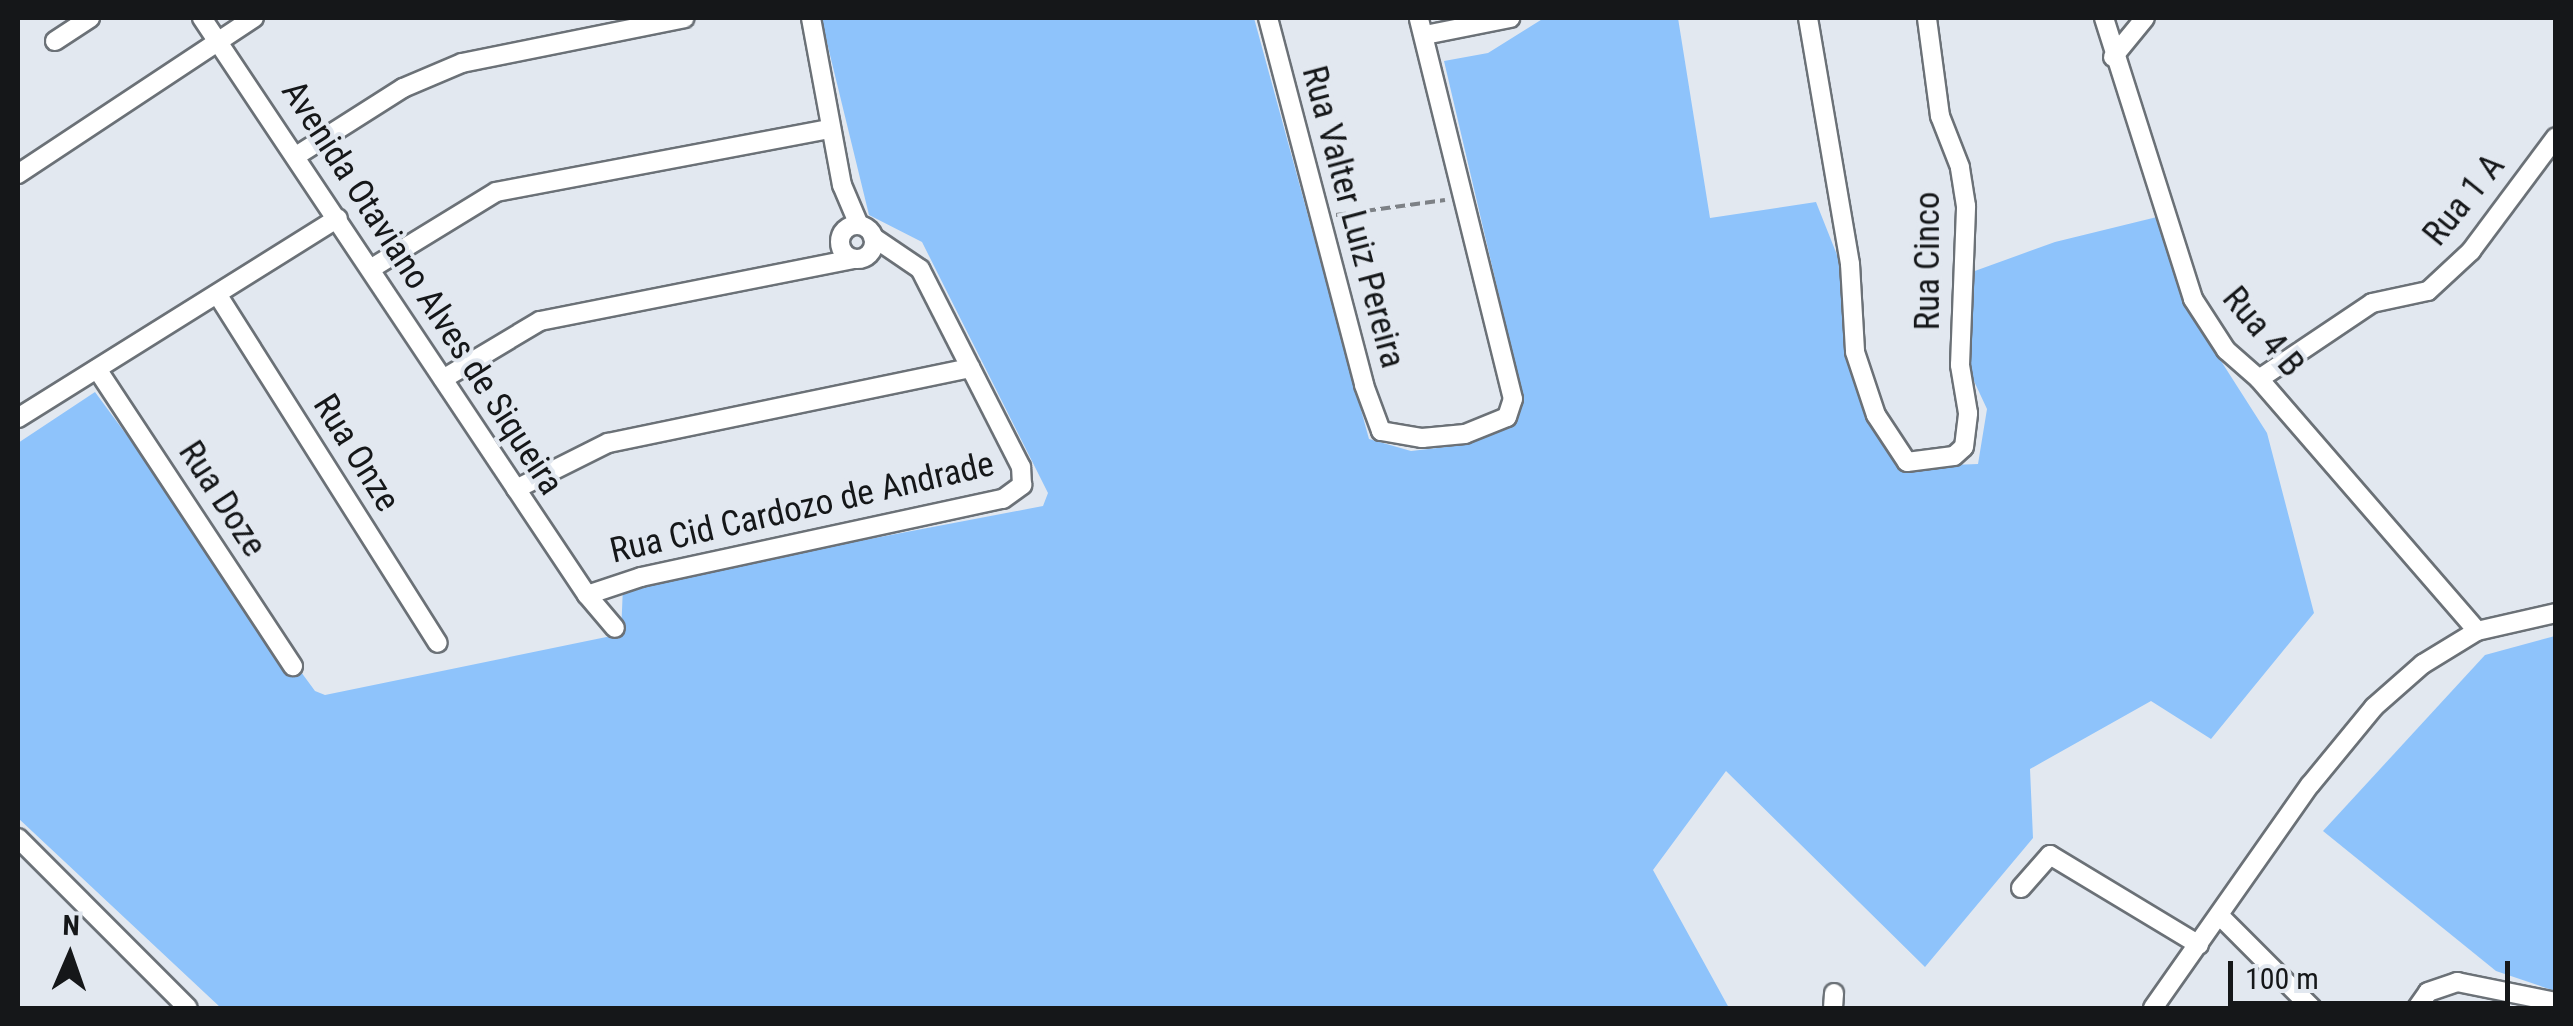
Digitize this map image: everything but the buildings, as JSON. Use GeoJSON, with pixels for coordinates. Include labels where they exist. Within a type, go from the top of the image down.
{"type":"FeatureCollection","features":[{"type":"Feature","properties":{"kind":"street"},"geometry":{"type":"LineString","coordinates":[[56,41],[90,18]]}},
{"type":"Feature","properties":{"kind":"street","name":"Avenida Otaviano Alves de Siqueira"},"geometry":{"type":"LineString","coordinates":[[202,18],[587,595],[616,628]]}},
{"type":"Feature","properties":{"kind":"street"},"geometry":{"type":"LineString","coordinates":[[18,174],[254,18]]}},
{"type":"Feature","properties":{"kind":"street"},"geometry":{"type":"LineString","coordinates":[[296,156],[404,88],[462,63],[685,18]]}},
{"type":"Feature","properties":{"kind":"street"},"geometry":{"type":"LineString","coordinates":[[811,18],[830,130],[857,242]]}},
{"type":"Feature","properties":{"kind":"street","name":"Rua Valter Luiz Pereira"},"geometry":{"type":"LineString","coordinates":[[1268,18],[1316,217],[1382,431],[1422,438],[1465,434],[1507,418],[1513,400],[1462,198]]}},
{"type":"Feature","properties":{"kind":"street"},"geometry":{"type":"LineString","coordinates":[[1462,198],[1422,26],[1510,18]]}},
{"type":"Feature","properties":{"kind":"street","name":"Rua Cinco"},"geometry":{"type":"LineString","coordinates":[[1808,18],[1850,264],[1855,352],[1876,415],[1907,462],[1954,456],[1964,447],[1968,413],[1960,364],[1966,206],[1940,116],[1927,18]]}},
{"type":"Feature","properties":{"kind":"street","name":"Rua 4 B"},"geometry":{"type":"LineString","coordinates":[[2104,18],[2113,57],[2193,299],[2226,350],[2260,379],[2478,631]]}},
{"type":"Feature","properties":{"kind":"street"},"geometry":{"type":"LineString","coordinates":[[2113,57],[2145,18]]}},
{"type":"Feature","properties":{"kind":"street"},"geometry":{"type":"LineString","coordinates":[[372,268],[496,192],[830,130]]}},
{"type":"Feature","properties":{"kind":"street","name":"Rua 1 A"},"geometry":{"type":"LineString","coordinates":[[2260,379],[2372,303],[2428,291],[2470,251],[2556,137]]}},
{"type":"Feature","properties":{"kind":"street"},"geometry":{"type":"LineString","coordinates":[[18,418],[219,298],[338,218]]}},
{"type":"Feature","properties":{"kind":"street"},"geometry":{"type":"LineString","coordinates":[[443,379],[540,321],[796,268],[857,242],[899,253],[920,268],[970,368],[608,443],[516,489]]}},
{"type":"Feature","properties":{"kind":"street","name":"Rua Onze"},"geometry":{"type":"LineString","coordinates":[[219,298],[438,643]]}},
{"type":"Feature","properties":{"kind":"street","name":"Rua Cid Cardozo de Andrade"},"geometry":{"type":"LineString","coordinates":[[587,595],[641,577],[1003,499],[1023,477],[970,368]]}},
{"type":"Feature","properties":{"kind":"street","name":"Rua Doze"},"geometry":{"type":"LineString","coordinates":[[97,369],[293,666]]}},
{"type":"Feature","properties":{"kind":"street"},"geometry":{"type":"LineString","coordinates":[[2153,1008],[2310,785],[2374,708],[2423,664],[2478,631],[2556,613]]}},
{"type":"Feature","properties":{"kind":"street"},"geometry":{"type":"LineString","coordinates":[[18,838],[188,1008]]}},
{"type":"Feature","properties":{"kind":"street"},"geometry":{"type":"LineString","coordinates":[[2021,888],[2050,855],[2199,946]]}},
{"type":"Feature","properties":{"kind":"street"},"geometry":{"type":"LineString","coordinates":[[2220,915],[2312,1008]]}},
{"type":"Feature","properties":{"kind":"street"},"geometry":{"type":"LineString","coordinates":[[2418,1008],[2428,992],[2457,982],[2556,1002]]}},
{"type":"Feature","properties":{"kind":"path"},"geometry":{"type":"LineString","coordinates":[[1316,217],[1462,198]]}},
{"type":"Feature","properties":{"kind":"shaded area"},"geometry":{"type":"Polygon","coordinates":[[[821,18],[1254,18],[1369,439],[1411,451],[1463,445],[1515,424],[1523,398],[1444,61],[1488,53],[1544,18],[1678,18],[1710,218],[1816,202],[1841,265],[1845,357],[1870,420],[1899,467],[1978,464],[1987,409],[1966,364],[1972,272],[2055,242],[2157,217],[2184,303],[2267,433],[2314,613],[2211,739],[2151,701],[2030,769],[2033,838],[1925,967],[1726,771],[1653,870],[1729,1008],[221,1008],[18,818],[18,443],[95,392],[315,691],[325,695],[621,634],[623,586],[1043,506],[1048,493],[922,242],[869,215],[821,18]]]}},
{"type":"Feature","properties":{"kind":"shaded area"},"geometry":{"type":"Polygon","coordinates":[[[2556,636],[2555,991],[2496,971],[2323,831],[2485,655],[2556,636]]]}}]}
